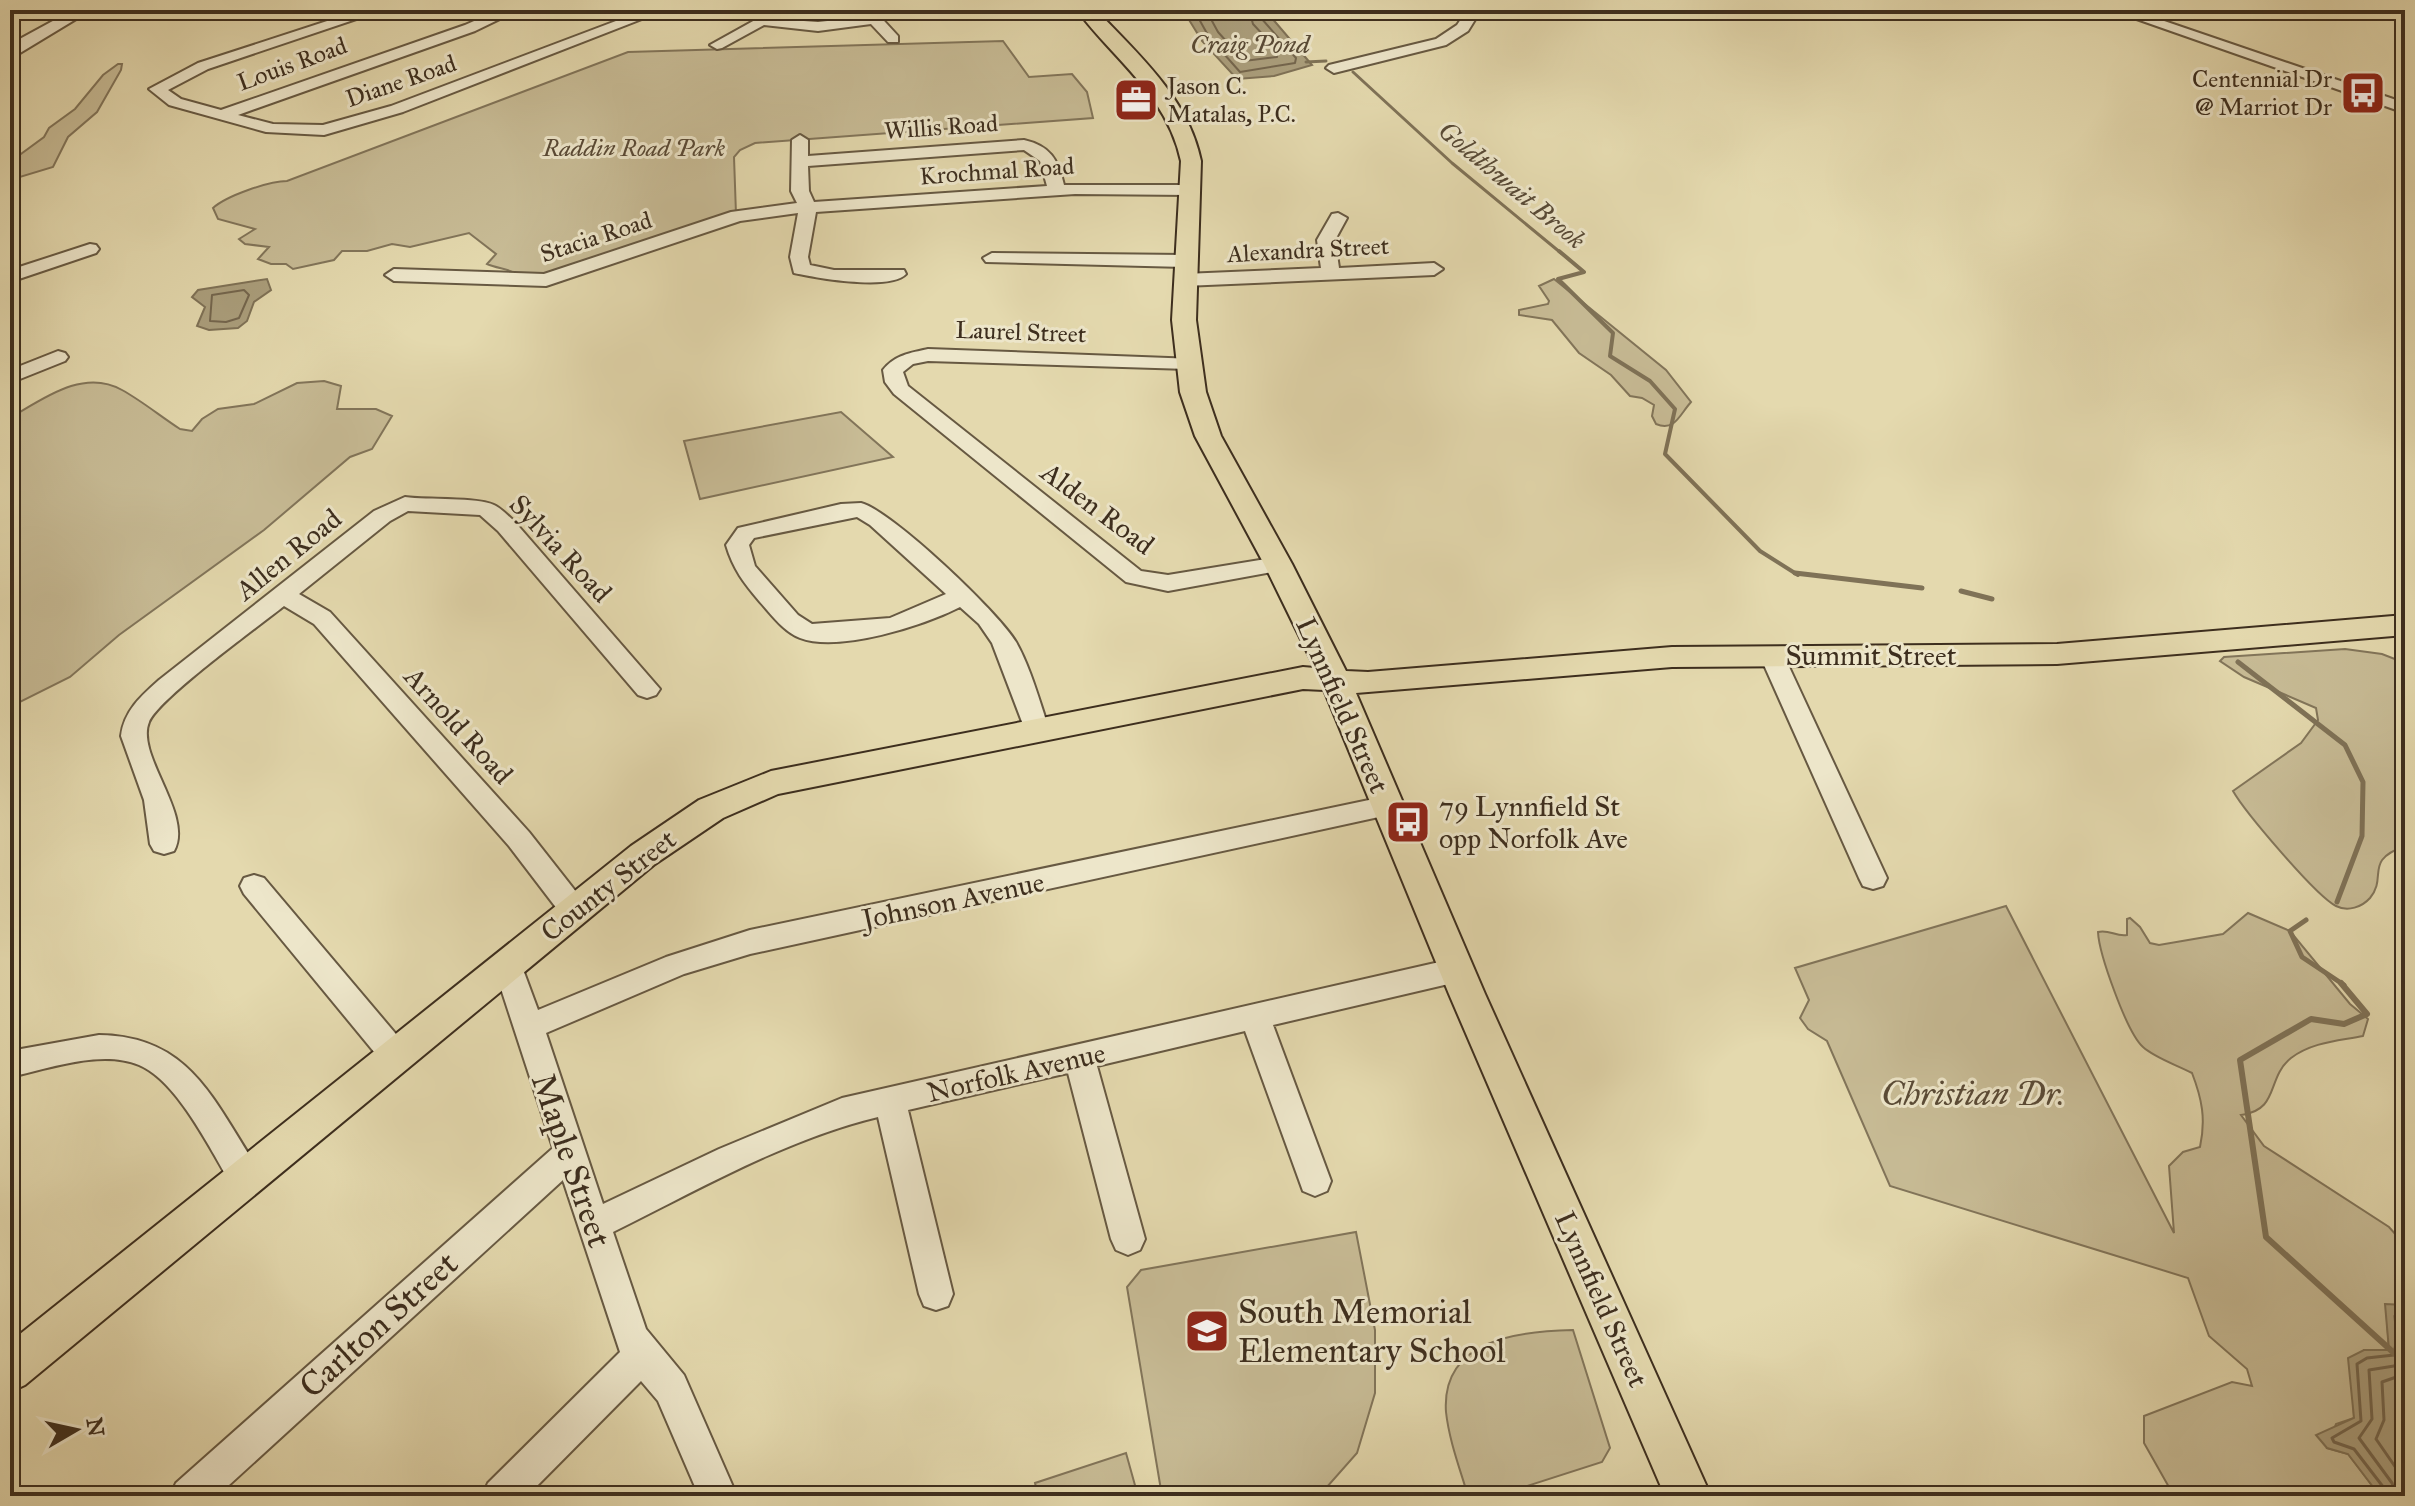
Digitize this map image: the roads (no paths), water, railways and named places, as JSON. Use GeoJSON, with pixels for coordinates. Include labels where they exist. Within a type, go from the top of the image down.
{"type":"FeatureCollection","features":[{"type":"Feature","properties":{"kind":"main road","name":"Lynnfield Street"},"geometry":{"type":"LineString","coordinates":[[1086,10],[1162,95],[1181,124],[1190,151],[1184,271],[1188,363],[1193,392],[1208,436],[1278,564],[1336,681],[1457,970],[1688,1496]]}},
{"type":"Feature","properties":{"kind":"main road","name":"Summit Street"},"geometry":{"type":"LineString","coordinates":[[1336,681],[1368,683],[1648,658],[2057,654],[2405,625]]}},
{"type":"Feature","properties":{"kind":"main road","name":"County Street"},"geometry":{"type":"LineString","coordinates":[[10,1370],[574,910],[669,836],[719,805],[756,789],[1036,729],[1303,678],[1336,681]]}},
{"type":"Feature","properties":{"kind":"street"},"geometry":{"type":"LineString","coordinates":[[10,54],[21,44],[84,10]]}},
{"type":"Feature","properties":{"kind":"street","name":"Diane Road"},"geometry":{"type":"LineString","coordinates":[[376,10],[185,73],[157,89],[175,102],[284,131],[339,128],[606,32],[658,10]]}},
{"type":"Feature","properties":{"kind":"street","name":"Louis Road"},"geometry":{"type":"LineString","coordinates":[[224,114],[470,28],[511,10]]}},
{"type":"Feature","properties":{"kind":"street"},"geometry":{"type":"LineString","coordinates":[[717,45],[782,10]]}},
{"type":"Feature","properties":{"kind":"street"},"geometry":{"type":"LineString","coordinates":[[1334,68],[1441,42],[1463,28],[1474,10]]}},
{"type":"Feature","properties":{"kind":"street"},"geometry":{"type":"LineString","coordinates":[[2118,10],[2405,108]]}},
{"type":"Feature","properties":{"kind":"street"},"geometry":{"type":"LineString","coordinates":[[761,20],[785,25],[853,24],[871,15],[893,39]]}},
{"type":"Feature","properties":{"kind":"street"},"geometry":{"type":"LineString","coordinates":[[10,88],[10,102]]}},
{"type":"Feature","properties":{"kind":"street"},"geometry":{"type":"LineString","coordinates":[[2342,89],[2405,115]]}},
{"type":"Feature","properties":{"kind":"street"},"geometry":{"type":"LineString","coordinates":[[800,140],[800,191],[808,208],[799,257],[801,269],[834,276],[897,274]]}},
{"type":"Feature","properties":{"kind":"street","name":"Willis Road"},"geometry":{"type":"LineString","coordinates":[[800,162],[1024,145],[1039,148],[1046,155],[1057,190]]}},
{"type":"Feature","properties":{"kind":"street","name":"Krochmal Road"},"geometry":{"type":"LineString","coordinates":[[808,208],[1057,190],[1190,190]]}},
{"type":"Feature","properties":{"kind":"street","name":"Stacia Road"},"geometry":{"type":"LineString","coordinates":[[394,275],[546,280],[737,216],[808,208]]}},
{"type":"Feature","properties":{"kind":"street"},"geometry":{"type":"LineString","coordinates":[[1331,273],[1326,240],[1338,218]]}},
{"type":"Feature","properties":{"kind":"street"},"geometry":{"type":"LineString","coordinates":[[10,276],[90,249]]}},
{"type":"Feature","properties":{"kind":"street","name":"Alexandra Street"},"geometry":{"type":"LineString","coordinates":[[992,258],[1184,271],[1331,273],[1434,269]]}},
{"type":"Feature","properties":{"kind":"street","name":"Laurel Street"},"geometry":{"type":"LineString","coordinates":[[912,398],[895,382],[893,370],[897,364],[916,356],[1188,363]]}},
{"type":"Feature","properties":{"kind":"street"},"geometry":{"type":"LineString","coordinates":[[10,377],[58,357]]}},
{"type":"Feature","properties":{"kind":"street","name":"Alden Road"},"geometry":{"type":"LineString","coordinates":[[912,398],[1134,577],[1168,583],[1278,564]]}},
{"type":"Feature","properties":{"kind":"street","name":"Allen Road"},"geometry":{"type":"LineString","coordinates":[[164,844],[156,798],[133,747],[132,731],[142,710],[153,698],[382,516],[404,504]]}},
{"type":"Feature","properties":{"kind":"street","name":"Sylvia Road"},"geometry":{"type":"LineString","coordinates":[[404,504],[487,510],[506,526],[647,689]]}},
{"type":"Feature","properties":{"kind":"street"},"geometry":{"type":"LineString","coordinates":[[962,596],[919,618],[892,626],[845,632],[807,632],[790,621],[744,568],[737,545],[746,533],[758,528],[841,511],[861,510],[878,520],[987,618],[1006,645],[1036,729]]}},
{"type":"Feature","properties":{"kind":"street","name":"Arnold Road"},"geometry":{"type":"LineString","coordinates":[[284,596],[322,618],[519,839],[574,910]]}},
{"type":"Feature","properties":{"kind":"street"},"geometry":{"type":"LineString","coordinates":[[1772,656],[1873,878]]}},
{"type":"Feature","properties":{"kind":"street","name":"Johnson Avenue"},"geometry":{"type":"LineString","coordinates":[[527,1028],[676,965],[750,942],[1388,806]]}},
{"type":"Feature","properties":{"kind":"street"},"geometry":{"type":"LineString","coordinates":[[254,886],[395,1055]]}},
{"type":"Feature","properties":{"kind":"street","name":"Maple Street"},"geometry":{"type":"LineString","coordinates":[[508,964],[631,1337],[642,1355],[671,1388],[718,1496]]}},
{"type":"Feature","properties":{"kind":"street","name":"Norfolk Avenue"},"geometry":{"type":"LineString","coordinates":[[593,1225],[764,1143],[842,1112],[1457,970]]}},
{"type":"Feature","properties":{"kind":"street"},"geometry":{"type":"LineString","coordinates":[[1255,1017],[1315,1181]]}},
{"type":"Feature","properties":{"kind":"street"},"geometry":{"type":"LineString","coordinates":[[10,1064],[91,1049],[132,1051],[152,1056],[183,1084],[245,1177]]}},
{"type":"Feature","properties":{"kind":"street"},"geometry":{"type":"LineString","coordinates":[[1079,1058],[1128,1239]]}},
{"type":"Feature","properties":{"kind":"street"},"geometry":{"type":"LineString","coordinates":[[890,1100],[936,1294]]}},
{"type":"Feature","properties":{"kind":"street","name":"Carlton Street"},"geometry":{"type":"LineString","coordinates":[[189,1496],[569,1154]]}},
{"type":"Feature","properties":{"kind":"street"},"geometry":{"type":"LineString","coordinates":[[501,1496],[642,1355]]}},
{"type":"Feature","properties":{"kind":"water","name":"Craig Pond"},"geometry":{"type":"Polygon","coordinates":[[[1183,10],[1265,10],[1312,65],[1274,76],[1237,79],[1202,41],[1183,10]]]}},
{"type":"Feature","properties":{"kind":"water"},"geometry":{"type":"Polygon","coordinates":[[[267,279],[271,290],[254,302],[247,321],[238,328],[209,330],[197,326],[205,307],[192,297],[198,290],[267,279]]]}},
{"type":"Feature","properties":{"kind":"water"},"geometry":{"type":"Polygon","coordinates":[[[2385,1304],[2405,1305],[2405,1496],[2380,1496],[2348,1454],[2327,1448],[2316,1435],[2354,1418],[2348,1358],[2364,1350],[2389,1350],[2385,1304]]]}},
{"type":"Feature","properties":{"kind":"waterway","name":"Goldthwait Brook"},"geometry":{"type":"LineString","coordinates":[[1306,62],[1326,61]]}},
{"type":"Feature","properties":{"kind":"waterway","name":"Goldthwait Brook"},"geometry":{"type":"LineString","coordinates":[[1353,72],[1452,163],[1561,253]]}},
{"type":"Feature","properties":{"kind":"waterway","name":"Goldthwait Brook"},"geometry":{"type":"LineString","coordinates":[[1559,251],[1584,272],[1558,279],[1613,333],[1610,356],[1650,381],[1675,409],[1665,454],[1760,551],[1798,575]]}},
{"type":"Feature","properties":{"kind":"waterway","name":"Goldthwait Brook"},"geometry":{"type":"LineString","coordinates":[[1795,573],[1922,588]]}},
{"type":"Feature","properties":{"kind":"waterway","name":"Goldthwait Brook"},"geometry":{"type":"LineString","coordinates":[[1961,591],[1992,599]]}},
{"type":"Feature","properties":{"kind":"waterway","name":"Goldthwait Brook"},"geometry":{"type":"LineString","coordinates":[[2238,662],[2345,745],[2363,782],[2362,836],[2337,902]]}},
{"type":"Feature","properties":{"kind":"waterway","name":"Goldthwait Brook"},"geometry":{"type":"LineString","coordinates":[[2306,920],[2290,931],[2302,957],[2341,983]]}},
{"type":"Feature","properties":{"kind":"waterway","name":"Goldthwait Brook"},"geometry":{"type":"LineString","coordinates":[[2341,983],[2367,1014],[2344,1024],[2311,1019],[2240,1060],[2266,1237],[2394,1353]]}},
{"type":"Feature","properties":{"kind":"place","name":"Centennial Dr @ Marriot Dr"},"geometry":{"type":"Point","coordinates":[2363,93]}},
{"type":"Feature","properties":{"kind":"place","name":"Jason C. Matalas, P.C."},"geometry":{"type":"Point","coordinates":[1136,100]}},
{"type":"Feature","properties":{"kind":"place","name":"79 Lynnfield St opp Norfolk Ave"},"geometry":{"type":"Point","coordinates":[1408,822]}},
{"type":"Feature","properties":{"kind":"place","name":"South Memorial Elementary School"},"geometry":{"type":"Point","coordinates":[1207,1331]}},
{"type":"Feature","properties":{"kind":"park label","name":"Raddin Road Park"},"geometry":{"type":"Point","coordinates":[634,148]}},
{"type":"Feature","properties":{"kind":"park label","name":"Christian Dr."},"geometry":{"type":"Point","coordinates":[1973,1093]}}]}
